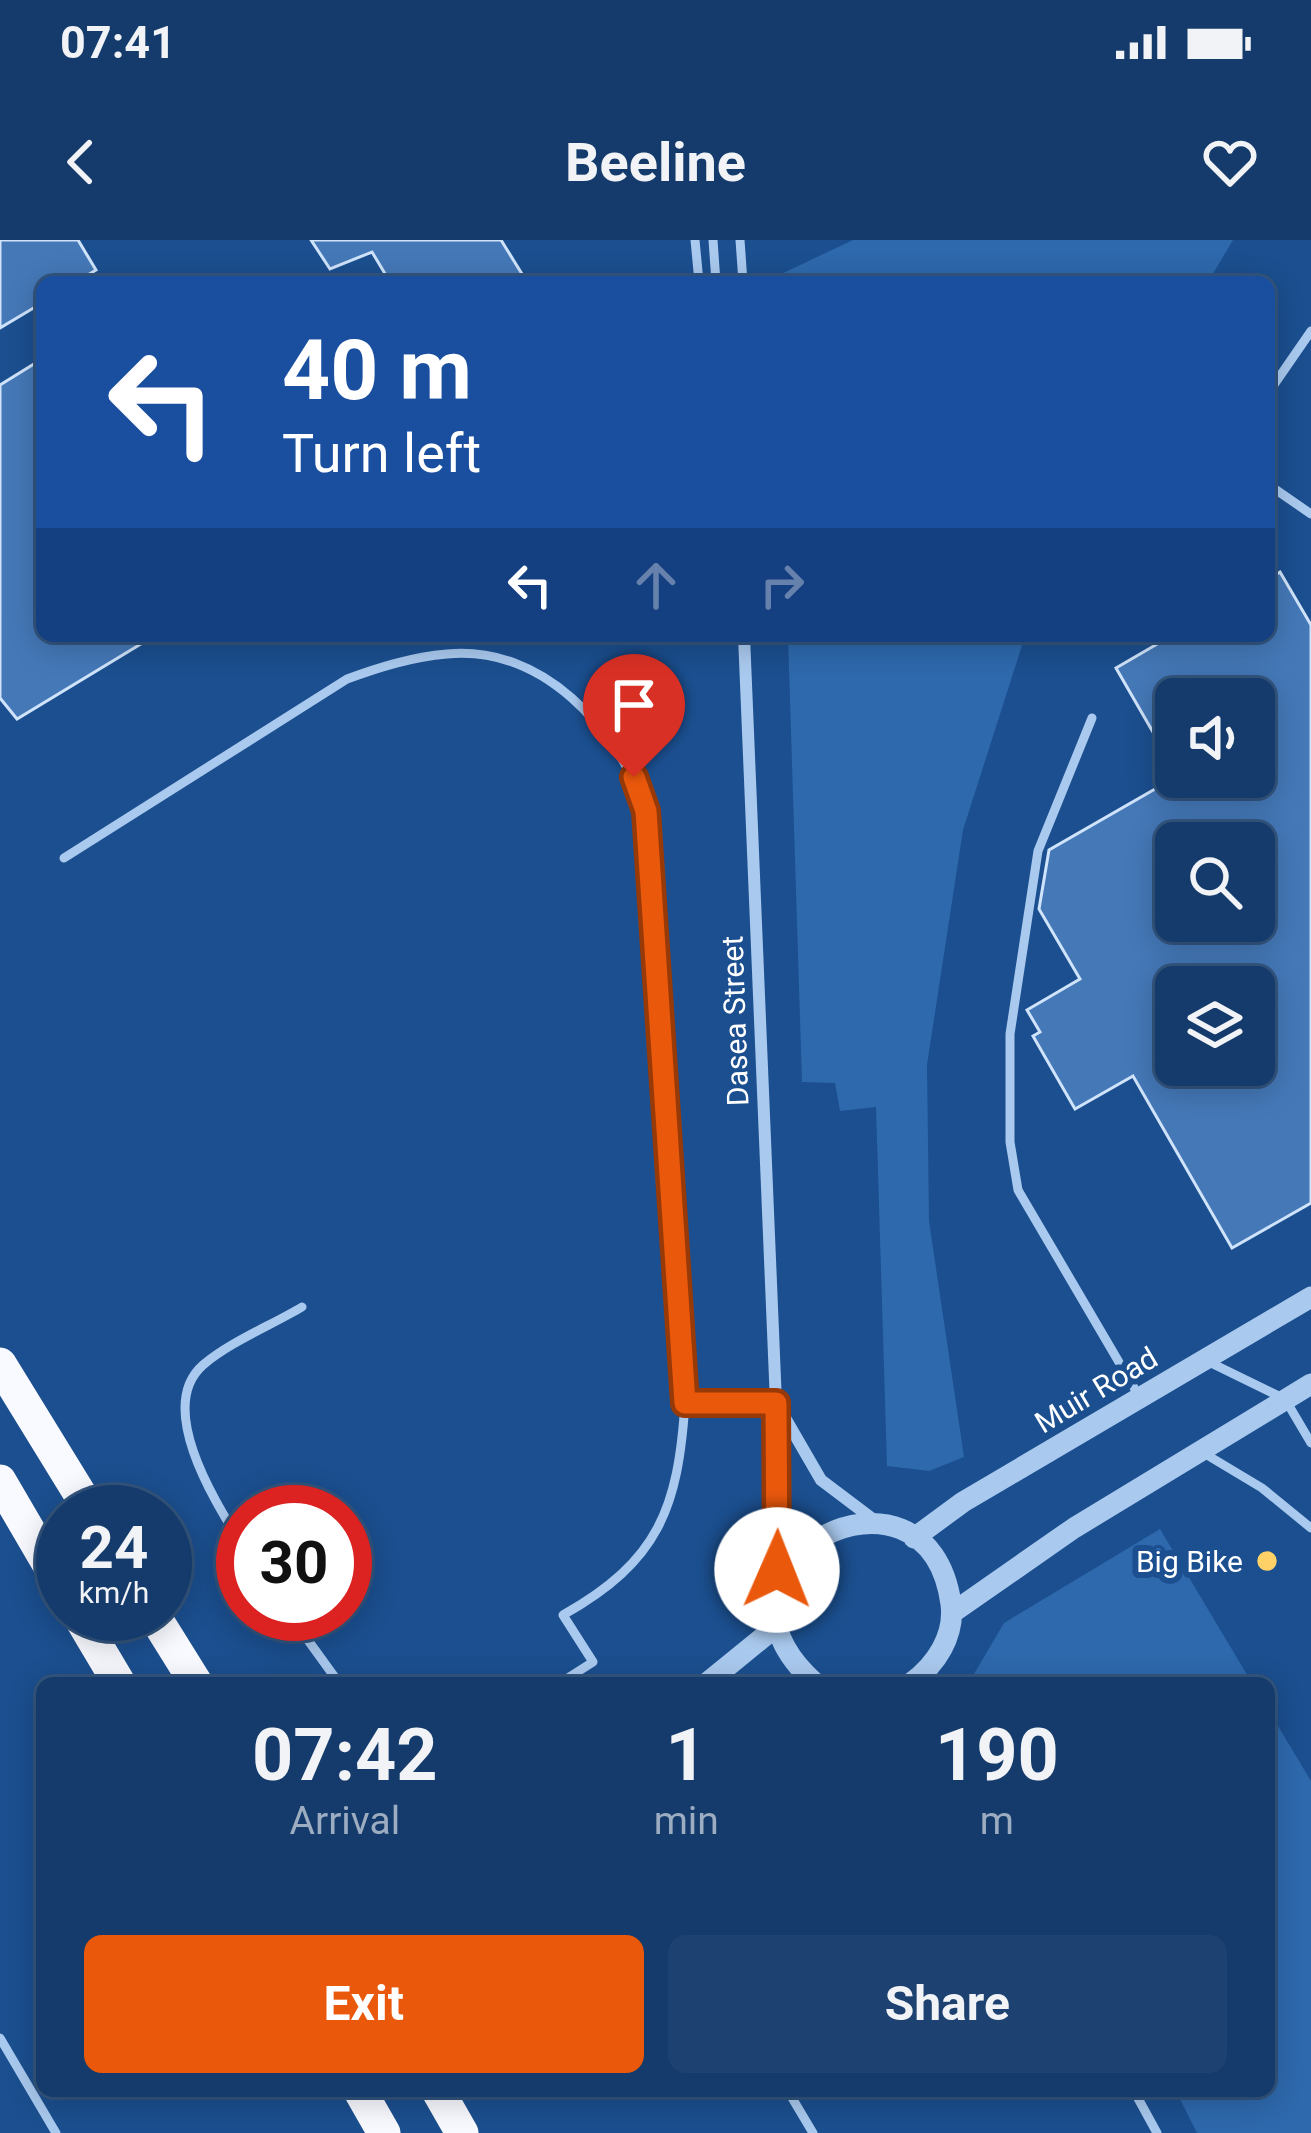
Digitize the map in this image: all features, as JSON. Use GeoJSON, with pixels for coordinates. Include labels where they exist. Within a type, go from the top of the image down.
{"type":"FeatureCollection","features":[{"type":"Feature","properties":{"kind":"highway"},"geometry":{"type":"LineString","coordinates":[[0,1364],[74,1485]]}},
{"type":"Feature","properties":{"kind":"highway"},"geometry":{"type":"LineString","coordinates":[[0,1481],[36,1542]]}},
{"type":"Feature","properties":{"kind":"highway"},"geometry":{"type":"LineString","coordinates":[[94,1641],[115,1677]]}},
{"type":"Feature","properties":{"kind":"highway"},"geometry":{"type":"LineString","coordinates":[[170,1641],[192,1677]]}},
{"type":"Feature","properties":{"kind":"highway"},"geometry":{"type":"LineString","coordinates":[[363,2097],[384,2133]]}},
{"type":"Feature","properties":{"kind":"highway"},"geometry":{"type":"LineString","coordinates":[[441,2097],[462,2133]]}},
{"type":"Feature","properties":{"kind":"street","name":"Dasea Street"},"geometry":{"type":"LineString","coordinates":[[744,642],[776,1403],[777,1615]]}},
{"type":"Feature","properties":{"kind":"street","name":"Muir Road"},"geometry":{"type":"LineString","coordinates":[[914,1538],[963,1502],[1311,1297]]}},
{"type":"Feature","properties":{"kind":"street"},"geometry":{"type":"LineString","coordinates":[[952,1613],[1074,1528],[1311,1384]]}},
{"type":"Feature","properties":{"kind":"street","name":"Dasea Street"},"geometry":{"type":"LineString","coordinates":[[776,1403],[820,1480],[879,1524]]}},
{"type":"Feature","properties":{"kind":"street"},"geometry":{"type":"LineString","coordinates":[[810,1677],[784,1648],[777,1615],[783,1576],[799,1551],[822,1533],[850,1524],[879,1524],[914,1538],[935,1558],[948,1584],[952,1613],[939,1656],[917,1677]]}},
{"type":"Feature","properties":{"kind":"street"},"geometry":{"type":"LineString","coordinates":[[712,1677],[777,1615]]}},
{"type":"Feature","properties":{"kind":"lane"},"geometry":{"type":"LineString","coordinates":[[695,240],[698,276]]}},
{"type":"Feature","properties":{"kind":"lane"},"geometry":{"type":"LineString","coordinates":[[713,240],[716,276]]}},
{"type":"Feature","properties":{"kind":"lane"},"geometry":{"type":"LineString","coordinates":[[740,240],[743,276]]}},
{"type":"Feature","properties":{"kind":"lane"},"geometry":{"type":"LineString","coordinates":[[1275,383],[1311,331]]}},
{"type":"Feature","properties":{"kind":"lane"},"geometry":{"type":"LineString","coordinates":[[1275,489],[1311,514]]}},
{"type":"Feature","properties":{"kind":"lane"},"geometry":{"type":"LineString","coordinates":[[64,858],[347,679],[390,664],[451,653],[491,657],[533,670],[565,692],[615,745],[646,811],[685,1403],[681,1468],[667,1512],[649,1543],[619,1576],[563,1615],[593,1662],[569,1677]]}},
{"type":"Feature","properties":{"kind":"lane"},"geometry":{"type":"LineString","coordinates":[[1092,718],[1038,851],[1010,1034],[1010,1142],[1018,1190],[1140,1398]]}},
{"type":"Feature","properties":{"kind":"lane"},"geometry":{"type":"LineString","coordinates":[[216,1502],[201,1477],[187,1419],[187,1389],[201,1366],[302,1307]]}},
{"type":"Feature","properties":{"kind":"lane"},"geometry":{"type":"LineString","coordinates":[[1204,1360],[1285,1399],[1311,1442]]}},
{"type":"Feature","properties":{"kind":"lane"},"geometry":{"type":"LineString","coordinates":[[685,1403],[776,1403]]}},
{"type":"Feature","properties":{"kind":"lane"},"geometry":{"type":"LineString","coordinates":[[1202,1452],[1262,1488],[1311,1528]]}},
{"type":"Feature","properties":{"kind":"lane"},"geometry":{"type":"LineString","coordinates":[[309,1641],[335,1677]]}},
{"type":"Feature","properties":{"kind":"lane"},"geometry":{"type":"LineString","coordinates":[[0,2038],[56,2133]]}},
{"type":"Feature","properties":{"kind":"lane"},"geometry":{"type":"LineString","coordinates":[[792,2097],[813,2133]]}},
{"type":"Feature","properties":{"kind":"lane"},"geometry":{"type":"LineString","coordinates":[[1137,2097],[1157,2133]]}},
{"type":"Feature","properties":{"kind":"shaded area"},"geometry":{"type":"Polygon","coordinates":[[[853,240],[1233,240],[1212,276],[777,276],[853,240]]]}},
{"type":"Feature","properties":{"kind":"shaded area"},"geometry":{"type":"Polygon","coordinates":[[[788,642],[1023,642],[963,830],[927,1065],[929,1221],[964,1457],[929,1471],[887,1466],[876,1107],[840,1111],[835,1083],[802,1082],[788,642]]]}},
{"type":"Feature","properties":{"kind":"shaded area"},"geometry":{"type":"Polygon","coordinates":[[[1160,1529],[1248,1677],[972,1677],[1004,1623],[1160,1529]]]}},
{"type":"Feature","properties":{"kind":"shaded area"},"geometry":{"type":"Polygon","coordinates":[[[1275,1721],[1311,1781],[1311,2133],[1197,2133],[1179,2097],[1275,2097],[1275,1721]]]}},
{"type":"Feature","properties":{"kind":"building"},"geometry":{"type":"Polygon","coordinates":[[[0,240],[78,240],[96,270],[86,276],[36,276],[36,307],[0,328],[0,240]]]}},
{"type":"Feature","properties":{"kind":"building"},"geometry":{"type":"Polygon","coordinates":[[[311,240],[501,240],[523,276],[386,276],[372,252],[330,269],[311,240]]]}},
{"type":"Feature","properties":{"kind":"building"},"geometry":{"type":"Polygon","coordinates":[[[36,363],[36,642],[144,642],[17,719],[0,698],[0,385],[36,363]]]}},
{"type":"Feature","properties":{"kind":"building"},"geometry":{"type":"Polygon","coordinates":[[[1280,572],[1311,625],[1311,1203],[1232,1248],[1133,1076],[1075,1109],[1033,1036],[1040,1032],[1027,1010],[1080,979],[1039,909],[1049,850],[1155,789],[1155,798],[1275,798],[1275,678],[1155,678],[1155,736],[1116,668],[1161,642],[1275,642],[1275,575],[1280,572]]]}},
{"type":"Feature","properties":{"kind":"place","name":"Big Bike"},"geometry":{"type":"Point","coordinates":[1267,1561]}},
{"type":"Feature","properties":{"kind":"route"},"geometry":{"type":"LineString","coordinates":[[634,777],[646,811],[685,1403],[776,1403],[777,1570]]}}]}
